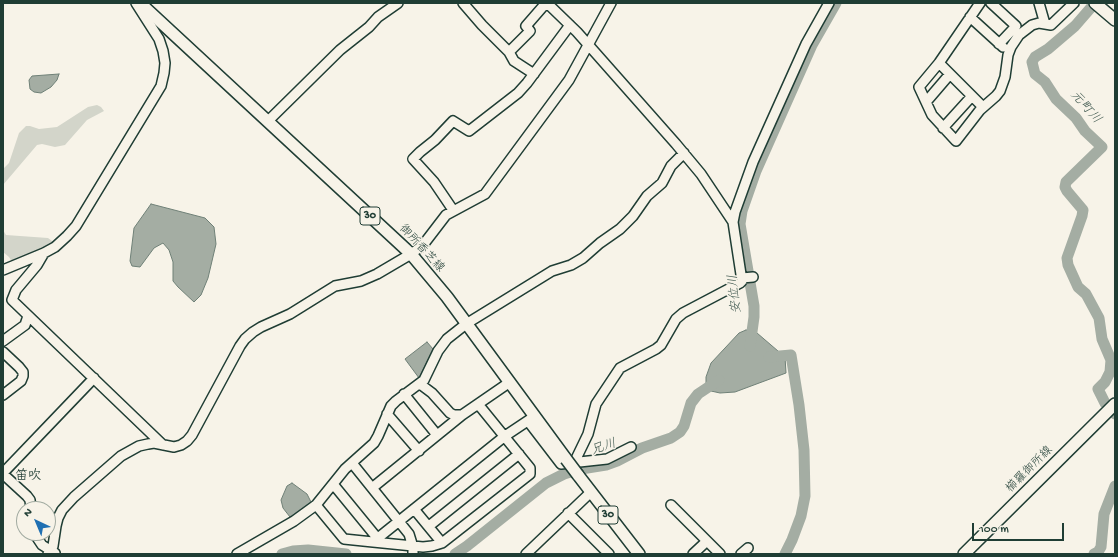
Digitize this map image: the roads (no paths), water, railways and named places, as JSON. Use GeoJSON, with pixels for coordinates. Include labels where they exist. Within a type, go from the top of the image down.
{"type":"FeatureCollection","features":[{"type":"Feature","properties":{"kind":"main road","name":"御所香芝線"},"geometry":{"type":"LineString","coordinates":[[140,3],[411,254],[447,297],[510,382],[532,419],[570,461],[578,475],[639,554]]}},
{"type":"Feature","properties":{"kind":"main road"},"geometry":{"type":"LineString","coordinates":[[1100,5],[1115,20]]}},
{"type":"Feature","properties":{"kind":"main road","name":"櫛羅御所線"},"geometry":{"type":"LineString","coordinates":[[964,554],[1115,404]]}},
{"type":"Feature","properties":{"kind":"street"},"geometry":{"type":"LineString","coordinates":[[3,270],[44,254],[59,243],[76,226],[160,86],[165,63],[163,52],[159,39],[136,3]]}},
{"type":"Feature","properties":{"kind":"street"},"geometry":{"type":"LineString","coordinates":[[268,121],[340,50],[369,27],[378,17],[398,3]]}},
{"type":"Feature","properties":{"kind":"street"},"geometry":{"type":"LineString","coordinates":[[463,3],[482,25],[509,52],[514,61],[534,74]]}},
{"type":"Feature","properties":{"kind":"street"},"geometry":{"type":"LineString","coordinates":[[509,52],[530,31],[526,26],[547,3],[589,46],[701,174],[733,222],[742,278],[740,283],[683,313],[676,319],[661,345],[620,368],[596,404],[588,434],[570,461]]}},
{"type":"Feature","properties":{"kind":"street"},"geometry":{"type":"LineString","coordinates":[[39,541],[52,553],[58,518],[62,510],[74,497],[121,456],[130,450],[148,444],[154,443],[174,447],[188,441],[240,346],[253,332],[290,314],[335,286],[371,278],[411,254],[423,244],[440,222],[453,210],[479,197],[489,189],[564,88],[589,46],[611,3]]}},
{"type":"Feature","properties":{"kind":"street"},"geometry":{"type":"LineString","coordinates":[[733,222],[743,187],[753,162],[806,44],[830,3]]}},
{"type":"Feature","properties":{"kind":"street"},"geometry":{"type":"LineString","coordinates":[[980,3],[939,64],[919,87],[932,115],[956,141],[974,117],[1000,91],[1005,77],[1009,52],[1014,41],[1025,29],[1032,25],[1039,23],[1051,24],[1074,3]]}},
{"type":"Feature","properties":{"kind":"street"},"geometry":{"type":"LineString","coordinates":[[991,3],[1016,26],[1000,44]]}},
{"type":"Feature","properties":{"kind":"street"},"geometry":{"type":"LineString","coordinates":[[1039,3],[1045,24]]}},
{"type":"Feature","properties":{"kind":"street"},"geometry":{"type":"LineString","coordinates":[[970,17],[1009,52]]}},
{"type":"Feature","properties":{"kind":"street"},"geometry":{"type":"LineString","coordinates":[[453,210],[434,182],[413,159],[435,140],[453,121],[469,132],[518,93],[570,25]]}},
{"type":"Feature","properties":{"kind":"street"},"geometry":{"type":"LineString","coordinates":[[939,64],[983,107]]}},
{"type":"Feature","properties":{"kind":"street"},"geometry":{"type":"LineString","coordinates":[[926,102],[950,74]]}},
{"type":"Feature","properties":{"kind":"street"},"geometry":{"type":"LineString","coordinates":[[944,128],[972,96]]}},
{"type":"Feature","properties":{"kind":"street"},"geometry":{"type":"LineString","coordinates":[[237,554],[294,521],[316,505],[345,469],[378,436],[391,406],[404,394],[420,384],[427,375],[442,344],[447,339],[466,324],[552,272],[577,262],[600,243],[614,234],[633,216],[647,196],[658,187],[671,166],[684,153]]}},
{"type":"Feature","properties":{"kind":"street"},"geometry":{"type":"LineString","coordinates":[[44,254],[37,265],[16,290],[12,300],[163,445]]}},
{"type":"Feature","properties":{"kind":"street"},"geometry":{"type":"LineString","coordinates":[[742,278],[753,277]]}},
{"type":"Feature","properties":{"kind":"street"},"geometry":{"type":"LineString","coordinates":[[3,342],[25,325],[28,316]]}},
{"type":"Feature","properties":{"kind":"street"},"geometry":{"type":"LineString","coordinates":[[3,352],[19,367],[23,376],[21,381],[3,395]]}},
{"type":"Feature","properties":{"kind":"street"},"geometry":{"type":"LineString","coordinates":[[30,501],[27,496],[3,474],[94,378]]}},
{"type":"Feature","properties":{"kind":"street"},"geometry":{"type":"LineString","coordinates":[[372,488],[462,415],[510,382]]}},
{"type":"Feature","properties":{"kind":"street"},"geometry":{"type":"LineString","coordinates":[[420,384],[432,393],[450,413],[454,415],[462,415]]}},
{"type":"Feature","properties":{"kind":"street"},"geometry":{"type":"LineString","coordinates":[[404,394],[437,435]]}},
{"type":"Feature","properties":{"kind":"street"},"geometry":{"type":"LineString","coordinates":[[316,505],[344,539],[376,540],[413,551],[442,543],[530,474],[530,468],[520,454],[478,404]]}},
{"type":"Feature","properties":{"kind":"street"},"geometry":{"type":"LineString","coordinates":[[387,414],[419,451]]}},
{"type":"Feature","properties":{"kind":"street"},"geometry":{"type":"LineString","coordinates":[[376,540],[505,436],[532,419]]}},
{"type":"Feature","properties":{"kind":"street"},"geometry":{"type":"LineString","coordinates":[[570,461],[607,459],[631,447]]}},
{"type":"Feature","properties":{"kind":"street"},"geometry":{"type":"LineString","coordinates":[[428,526],[520,454]]}},
{"type":"Feature","properties":{"kind":"street"},"geometry":{"type":"LineString","coordinates":[[352,463],[409,534],[413,551]]}},
{"type":"Feature","properties":{"kind":"street"},"geometry":{"type":"LineString","coordinates":[[333,484],[376,540]]}},
{"type":"Feature","properties":{"kind":"street"},"geometry":{"type":"LineString","coordinates":[[526,554],[591,492]]}},
{"type":"Feature","properties":{"kind":"street"},"geometry":{"type":"LineString","coordinates":[[671,505],[720,554]]}},
{"type":"Feature","properties":{"kind":"street"},"geometry":{"type":"LineString","coordinates":[[414,509],[442,543]]}},
{"type":"Feature","properties":{"kind":"street"},"geometry":{"type":"LineString","coordinates":[[568,513],[609,554]]}},
{"type":"Feature","properties":{"kind":"street"},"geometry":{"type":"LineString","coordinates":[[693,554],[707,542]]}},
{"type":"Feature","properties":{"kind":"waterway","name":"安位川"},"geometry":{"type":"LineString","coordinates":[[750,346],[754,306],[740,224],[742,211],[756,171],[812,45],[836,3]]}},
{"type":"Feature","properties":{"kind":"waterway","name":"元町川"},"geometry":{"type":"LineString","coordinates":[[1095,3],[1075,26],[1048,49],[1035,57],[1032,62],[1035,74],[1045,82],[1056,99],[1076,118],[1085,131],[1102,147],[1066,182],[1065,187],[1067,191],[1083,210],[1067,258],[1068,265],[1078,287],[1086,294],[1099,318],[1102,339],[1111,360],[1110,372],[1105,382],[1098,389],[1105,403],[1115,414]]}},
{"type":"Feature","properties":{"kind":"waterway","name":"安位川"},"geometry":{"type":"LineString","coordinates":[[769,357],[791,355],[804,450],[805,496],[801,516],[785,554]]}},
{"type":"Feature","properties":{"kind":"waterway","name":"兄川"},"geometry":{"type":"LineString","coordinates":[[455,554],[546,483],[564,474],[581,469],[606,465],[642,448],[671,438],[680,432],[684,426],[691,403],[698,394],[719,380]]}},
{"type":"Feature","properties":{"kind":"waterway","name":"元町川"},"geometry":{"type":"LineString","coordinates":[[1094,554],[1098,552],[1101,547],[1104,514],[1115,486]]}},
{"type":"Feature","properties":{"kind":"waterway","name":"兄川"},"geometry":{"type":"LineString","coordinates":[[282,554],[293,551],[308,550],[346,554]]}},
{"type":"Feature","properties":{"kind":"district","name":"笛吹"},"geometry":{"type":"Point","coordinates":[28,477]}}]}
